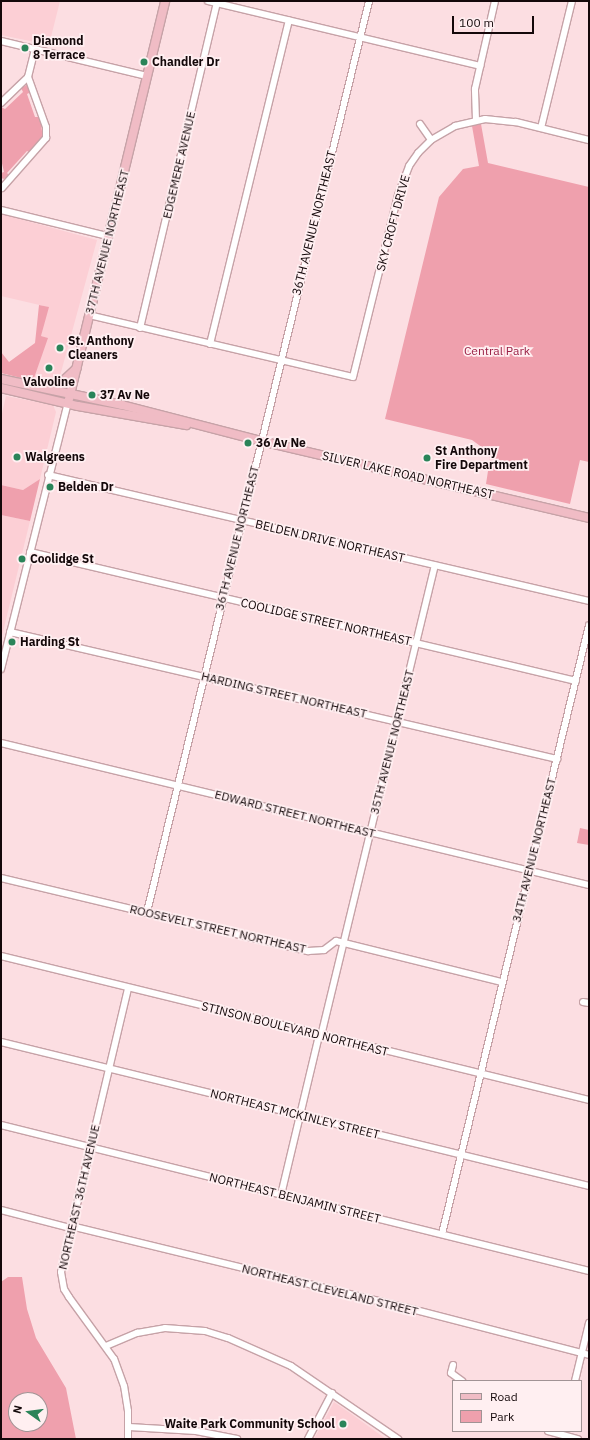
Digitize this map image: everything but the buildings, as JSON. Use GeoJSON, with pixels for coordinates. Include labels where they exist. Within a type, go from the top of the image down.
{"type":"FeatureCollection","features":[{"type":"Feature","properties":{"kind":"main road","name":"37TH AVENUE NORTHEAST"},"geometry":{"type":"LineString","coordinates":[[68,403],[166,1]]}},
{"type":"Feature","properties":{"kind":"main road"},"geometry":{"type":"LineString","coordinates":[[37,387],[59,384],[77,368]]}},
{"type":"Feature","properties":{"kind":"main road","name":"SILVER LAKE ROAD NORTHEAST"},"geometry":{"type":"LineString","coordinates":[[1,379],[174,417],[203,427]]}},
{"type":"Feature","properties":{"kind":"main road","name":"SILVER LAKE ROAD NORTHEAST"},"geometry":{"type":"LineString","coordinates":[[1,388],[68,403],[203,427],[589,518]]}},
{"type":"Feature","properties":{"kind":"street"},"geometry":{"type":"LineString","coordinates":[[208,1],[480,66]]}},
{"type":"Feature","properties":{"kind":"street","name":"36TH AVENUE NORTHEAST"},"geometry":{"type":"LineString","coordinates":[[147,912],[369,1]]}},
{"type":"Feature","properties":{"kind":"street"},"geometry":{"type":"LineString","coordinates":[[476,120],[475,90],[495,1]]}},
{"type":"Feature","properties":{"kind":"street"},"geometry":{"type":"LineString","coordinates":[[541,128],[572,1]]}},
{"type":"Feature","properties":{"kind":"street","name":"EDGEMERE AVENUE"},"geometry":{"type":"LineString","coordinates":[[140,328],[217,3]]}},
{"type":"Feature","properties":{"kind":"street"},"geometry":{"type":"LineString","coordinates":[[210,344],[289,20]]}},
{"type":"Feature","properties":{"kind":"street"},"geometry":{"type":"LineString","coordinates":[[1,41],[147,76]]}},
{"type":"Feature","properties":{"kind":"street"},"geometry":{"type":"LineString","coordinates":[[1,103],[28,77],[35,49]]}},
{"type":"Feature","properties":{"kind":"street"},"geometry":{"type":"LineString","coordinates":[[1,188],[46,138],[46,126],[28,77]]}},
{"type":"Feature","properties":{"kind":"street","name":"SKY CROFT DRIVE"},"geometry":{"type":"LineString","coordinates":[[281,361],[353,377],[402,180],[418,153],[431,140],[455,126],[476,120],[501,119],[589,140]]}},
{"type":"Feature","properties":{"kind":"street"},"geometry":{"type":"LineString","coordinates":[[420,124],[431,140]]}},
{"type":"Feature","properties":{"kind":"street"},"geometry":{"type":"LineString","coordinates":[[1,210],[108,236]]}},
{"type":"Feature","properties":{"kind":"street"},"geometry":{"type":"LineString","coordinates":[[89,315],[281,361]]}},
{"type":"Feature","properties":{"kind":"street","name":"37TH AVENUE NORTHEAST"},"geometry":{"type":"LineString","coordinates":[[1,669],[48,475],[68,403]]}},
{"type":"Feature","properties":{"kind":"street","name":"BELDEN DRIVE NORTHEAST"},"geometry":{"type":"LineString","coordinates":[[48,475],[589,601]]}},
{"type":"Feature","properties":{"kind":"street","name":"COOLIDGE STREET NORTHEAST"},"geometry":{"type":"LineString","coordinates":[[30,552],[576,681]]}},
{"type":"Feature","properties":{"kind":"street","name":"35TH AVENUE NORTHEAST"},"geometry":{"type":"LineString","coordinates":[[281,1195],[435,566]]}},
{"type":"Feature","properties":{"kind":"street","name":"34TH AVENUE NORTHEAST"},"geometry":{"type":"LineString","coordinates":[[442,1234],[479,1074],[589,625]]}},
{"type":"Feature","properties":{"kind":"street","name":"HARDING STREET NORTHEAST"},"geometry":{"type":"LineString","coordinates":[[10,632],[557,759]]}},
{"type":"Feature","properties":{"kind":"street","name":"EDWARD STREET NORTHEAST"},"geometry":{"type":"LineString","coordinates":[[1,743],[589,885]]}},
{"type":"Feature","properties":{"kind":"street","name":"ROOSEVELT STREET NORTHEAST"},"geometry":{"type":"LineString","coordinates":[[1,878],[308,951],[324,950],[336,941],[343,943]]}},
{"type":"Feature","properties":{"kind":"street"},"geometry":{"type":"LineString","coordinates":[[343,943],[502,982]]}},
{"type":"Feature","properties":{"kind":"street","name":"STINSON BOULEVARD NORTHEAST"},"geometry":{"type":"LineString","coordinates":[[1,956],[320,1036],[589,1100]]}},
{"type":"Feature","properties":{"kind":"street","name":"NORTHEAST 36TH AVENUE"},"geometry":{"type":"LineString","coordinates":[[128,988],[61,1263],[64,1289],[106,1346],[124,1386],[129,1427],[128,1439]]}},
{"type":"Feature","properties":{"kind":"street","name":"NORTHEAST MCKINLEY STREET"},"geometry":{"type":"LineString","coordinates":[[1,1042],[589,1186]]}},
{"type":"Feature","properties":{"kind":"street","name":"NORTHEAST BENJAMIN STREET"},"geometry":{"type":"LineString","coordinates":[[1,1125],[589,1271]]}},
{"type":"Feature","properties":{"kind":"street","name":"NORTHEAST CLEVELAND STREET"},"geometry":{"type":"LineString","coordinates":[[1,1210],[589,1355]]}},
{"type":"Feature","properties":{"kind":"street"},"geometry":{"type":"LineString","coordinates":[[575,1380],[589,1323]]}},
{"type":"Feature","properties":{"kind":"street"},"geometry":{"type":"LineString","coordinates":[[106,1346],[151,1330],[183,1328],[205,1331],[268,1354],[332,1393],[398,1439]]}},
{"type":"Feature","properties":{"kind":"street"},"geometry":{"type":"LineString","coordinates":[[453,1365],[451,1373],[461,1380]]}},
{"type":"Feature","properties":{"kind":"street"},"geometry":{"type":"LineString","coordinates":[[308,1439],[332,1393]]}},
{"type":"Feature","properties":{"kind":"street"},"geometry":{"type":"LineString","coordinates":[[129,1427],[196,1431],[237,1439]]}},
{"type":"Feature","properties":{"kind":"street"},"geometry":{"type":"LineString","coordinates":[[552,1432],[578,1439]]}},
{"type":"Feature","properties":{"kind":"shaded area"},"geometry":{"type":"Polygon","coordinates":[[[1,1],[60,1],[49,45],[1,35],[1,1]]]}},
{"type":"Feature","properties":{"kind":"shaded area"},"geometry":{"type":"Polygon","coordinates":[[[1,214],[97,240],[60,376],[56,381],[46,383],[33,381],[47,338],[41,336],[48,307],[1,296],[1,214]]]}},
{"type":"Feature","properties":{"kind":"shaded area"},"geometry":{"type":"Polygon","coordinates":[[[6,396],[53,405],[56,412],[40,479],[23,490],[1,485],[1,418],[6,396]]]}},
{"type":"Feature","properties":{"kind":"shaded area"},"geometry":{"type":"Polygon","coordinates":[[[1,515],[30,521],[1,640],[1,515]]]}},
{"type":"Feature","properties":{"kind":"shaded area","name":"Waite Park Community School"},"geometry":{"type":"Polygon","coordinates":[[[334,1402],[350,1413],[386,1439],[314,1439],[334,1402]]]}},
{"type":"Feature","properties":{"kind":"green space"},"geometry":{"type":"Polygon","coordinates":[[[27,85],[31,92],[27,94],[35,117],[40,117],[43,138],[31,153],[27,151],[7,173],[10,176],[4,179],[1,178],[1,173],[4,172],[1,159],[1,107],[5,109],[23,92],[21,88],[27,85]]]}},
{"type":"Feature","properties":{"kind":"green space","name":"Central Park"},"geometry":{"type":"Polygon","coordinates":[[[481,124],[488,163],[589,187],[589,462],[580,460],[570,504],[486,484],[490,458],[483,448],[472,440],[385,419],[439,197],[463,169],[479,166],[472,126],[481,124]]]}},
{"type":"Feature","properties":{"kind":"green space"},"geometry":{"type":"Polygon","coordinates":[[[39,305],[49,307],[41,336],[48,338],[33,381],[1,373],[1,352],[9,362],[35,343],[39,305]]]}},
{"type":"Feature","properties":{"kind":"green space"},"geometry":{"type":"Polygon","coordinates":[[[40,479],[30,521],[1,515],[1,485],[23,490],[40,479]]]}},
{"type":"Feature","properties":{"kind":"green space"},"geometry":{"type":"Polygon","coordinates":[[[580,828],[589,830],[589,845],[577,843],[580,828]]]}},
{"type":"Feature","properties":{"kind":"green space"},"geometry":{"type":"Polygon","coordinates":[[[8,1277],[22,1277],[27,1309],[36,1338],[66,1388],[76,1439],[1,1439],[1,1282],[8,1277]]]}},
{"type":"Feature","properties":{"kind":"place","name":"Diamond 8 Terrace"},"geometry":{"type":"Point","coordinates":[25,48]}},
{"type":"Feature","properties":{"kind":"place","name":"Chandler Dr"},"geometry":{"type":"Point","coordinates":[144,62]}},
{"type":"Feature","properties":{"kind":"place","name":"St. Anthony Cleaners"},"geometry":{"type":"Point","coordinates":[60,348]}},
{"type":"Feature","properties":{"kind":"place","name":"Valvoline"},"geometry":{"type":"Point","coordinates":[49,368]}},
{"type":"Feature","properties":{"kind":"place","name":"37 Av Ne"},"geometry":{"type":"Point","coordinates":[92,395]}},
{"type":"Feature","properties":{"kind":"place","name":"36 Av Ne"},"geometry":{"type":"Point","coordinates":[248,443]}},
{"type":"Feature","properties":{"kind":"place","name":"Walgreens"},"geometry":{"type":"Point","coordinates":[17,457]}},
{"type":"Feature","properties":{"kind":"place","name":"St Anthony Fire Department"},"geometry":{"type":"Point","coordinates":[427,458]}},
{"type":"Feature","properties":{"kind":"place","name":"Belden Dr"},"geometry":{"type":"Point","coordinates":[50,487]}},
{"type":"Feature","properties":{"kind":"place","name":"Coolidge St"},"geometry":{"type":"Point","coordinates":[22,559]}},
{"type":"Feature","properties":{"kind":"place","name":"Harding St"},"geometry":{"type":"Point","coordinates":[12,642]}},
{"type":"Feature","properties":{"kind":"place","name":"Waite Park Community School"},"geometry":{"type":"Point","coordinates":[343,1424]}}]}
